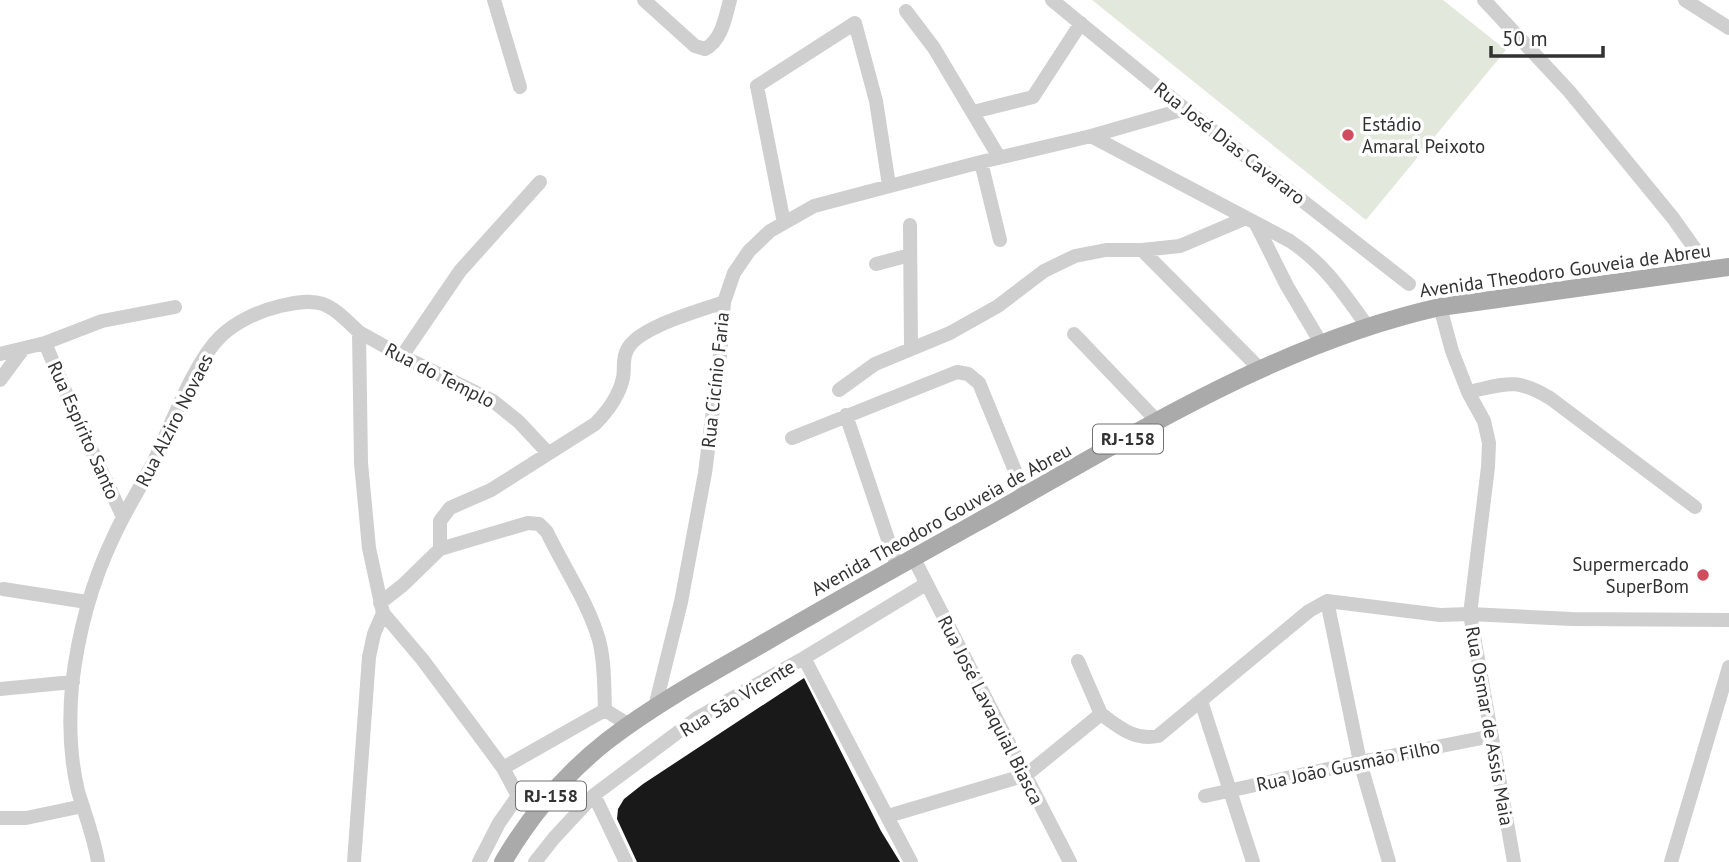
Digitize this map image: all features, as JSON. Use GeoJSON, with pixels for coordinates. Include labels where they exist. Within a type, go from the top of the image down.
{"type":"FeatureCollection","features":[{"type":"Feature","properties":{"kind":"main road","name":"Avenida Theodoro Gouveia de Abreu"},"geometry":{"type":"LineString","coordinates":[[503,862],[536,812],[569,775],[655,707],[905,561],[1259,368],[1368,327],[1440,307],[1720,268]]}},
{"type":"Feature","properties":{"kind":"street"},"geometry":{"type":"LineString","coordinates":[[494,0],[520,87]]}},
{"type":"Feature","properties":{"kind":"street"},"geometry":{"type":"LineString","coordinates":[[644,0],[695,46],[705,49],[719,36],[730,0]]}},
{"type":"Feature","properties":{"kind":"street","name":"Rua José Dias Cavararo"},"geometry":{"type":"LineString","coordinates":[[1052,0],[1185,109],[1409,284]]}},
{"type":"Feature","properties":{"kind":"street"},"geometry":{"type":"LineString","coordinates":[[1484,0],[1569,91],[1673,218],[1720,268]]}},
{"type":"Feature","properties":{"kind":"street"},"geometry":{"type":"LineString","coordinates":[[1685,0],[1729,28]]}},
{"type":"Feature","properties":{"kind":"street"},"geometry":{"type":"LineString","coordinates":[[906,10],[934,48],[999,157]]}},
{"type":"Feature","properties":{"kind":"street"},"geometry":{"type":"LineString","coordinates":[[784,223],[757,86],[855,23],[876,102],[889,185]]}},
{"type":"Feature","properties":{"kind":"street"},"geometry":{"type":"LineString","coordinates":[[973,112],[1033,97],[1081,23]]}},
{"type":"Feature","properties":{"kind":"street","name":"Rua Cicínio Faria"},"geometry":{"type":"LineString","coordinates":[[655,707],[681,602],[705,473],[724,302],[734,273],[749,251],[770,231],[814,206],[999,157],[1091,136],[1185,109]]}},
{"type":"Feature","properties":{"kind":"street"},"geometry":{"type":"LineString","coordinates":[[1091,136],[1312,255],[1332,277],[1368,327]]}},
{"type":"Feature","properties":{"kind":"street"},"geometry":{"type":"LineString","coordinates":[[981,162],[1000,240]]}},
{"type":"Feature","properties":{"kind":"street"},"geometry":{"type":"LineString","coordinates":[[402,356],[460,271],[540,182]]}},
{"type":"Feature","properties":{"kind":"street"},"geometry":{"type":"LineString","coordinates":[[838,390],[875,364],[962,327],[998,306],[1044,271],[1075,256],[1106,250],[1180,246],[1251,221]]}},
{"type":"Feature","properties":{"kind":"street"},"geometry":{"type":"LineString","coordinates":[[1251,221],[1321,343]]}},
{"type":"Feature","properties":{"kind":"street"},"geometry":{"type":"LineString","coordinates":[[910,225],[911,348]]}},
{"type":"Feature","properties":{"kind":"street"},"geometry":{"type":"LineString","coordinates":[[1142,250],[1259,368]]}},
{"type":"Feature","properties":{"kind":"street"},"geometry":{"type":"LineString","coordinates":[[876,264],[910,255]]}},
{"type":"Feature","properties":{"kind":"street","name":"Rua Alziro Novaes"},"geometry":{"type":"LineString","coordinates":[[95,858],[77,788],[70,711],[87,602],[123,517],[155,459],[181,401],[220,336],[244,320],[271,308],[301,301],[329,305],[359,332]]}},
{"type":"Feature","properties":{"kind":"street"},"geometry":{"type":"LineString","coordinates":[[440,549],[440,521],[450,508],[491,490],[605,415],[618,392],[623,377],[624,357],[634,340],[652,330],[724,302]]}},
{"type":"Feature","properties":{"kind":"street"},"geometry":{"type":"LineString","coordinates":[[0,355],[46,343],[102,321],[175,307]]}},
{"type":"Feature","properties":{"kind":"street","name":"Rua Osmar de Assis Maia"},"geometry":{"type":"LineString","coordinates":[[1440,307],[1452,351],[1468,392],[1484,421],[1489,443],[1469,614],[1514,862]]}},
{"type":"Feature","properties":{"kind":"street"},"geometry":{"type":"LineString","coordinates":[[354,862],[369,657],[381,608],[369,548],[361,463],[359,332]]}},
{"type":"Feature","properties":{"kind":"street","name":"Rua do Templo"},"geometry":{"type":"LineString","coordinates":[[359,332],[493,401],[519,422],[548,453]]}},
{"type":"Feature","properties":{"kind":"street"},"geometry":{"type":"LineString","coordinates":[[1073,334],[1158,422]]}},
{"type":"Feature","properties":{"kind":"street","name":"Rua Espírito Santo"},"geometry":{"type":"LineString","coordinates":[[46,343],[77,419],[123,517]]}},
{"type":"Feature","properties":{"kind":"street"},"geometry":{"type":"LineString","coordinates":[[0,380],[23,349]]}},
{"type":"Feature","properties":{"kind":"street"},"geometry":{"type":"LineString","coordinates":[[792,438],[957,372],[968,374],[978,383],[1025,495]]}},
{"type":"Feature","properties":{"kind":"street"},"geometry":{"type":"LineString","coordinates":[[1468,392],[1513,383],[1531,387],[1550,398],[1695,507]]}},
{"type":"Feature","properties":{"kind":"street","name":"Rua José Lavaquial Biasca"},"geometry":{"type":"LineString","coordinates":[[846,415],[905,561],[926,584],[1070,862]]}},
{"type":"Feature","properties":{"kind":"street"},"geometry":{"type":"LineString","coordinates":[[381,608],[440,549],[534,522],[543,527],[586,607],[599,641],[604,668],[606,710]]}},
{"type":"Feature","properties":{"kind":"street","name":"Rua São Vicente"},"geometry":{"type":"LineString","coordinates":[[535,862],[594,795],[697,718],[804,658],[926,584]]}},
{"type":"Feature","properties":{"kind":"street"},"geometry":{"type":"LineString","coordinates":[[3,589],[87,602]]}},
{"type":"Feature","properties":{"kind":"street"},"geometry":{"type":"LineString","coordinates":[[1327,601],[1360,762],[1389,862]]}},
{"type":"Feature","properties":{"kind":"street"},"geometry":{"type":"LineString","coordinates":[[1078,661],[1101,714],[1131,735],[1146,738],[1158,736],[1309,611],[1327,601],[1440,615],[1572,620],[1725,617]]}},
{"type":"Feature","properties":{"kind":"street"},"geometry":{"type":"LineString","coordinates":[[381,608],[503,768],[517,796],[536,812]]}},
{"type":"Feature","properties":{"kind":"street"},"geometry":{"type":"LineString","coordinates":[[804,658],[911,862]]}},
{"type":"Feature","properties":{"kind":"street"},"geometry":{"type":"LineString","coordinates":[[1671,862],[1729,667]]}},
{"type":"Feature","properties":{"kind":"street"},"geometry":{"type":"LineString","coordinates":[[0,689],[73,682]]}},
{"type":"Feature","properties":{"kind":"street"},"geometry":{"type":"LineString","coordinates":[[1201,701],[1253,862]]}},
{"type":"Feature","properties":{"kind":"street"},"geometry":{"type":"LineString","coordinates":[[503,768],[606,710]]}},
{"type":"Feature","properties":{"kind":"street"},"geometry":{"type":"LineString","coordinates":[[606,710],[629,725]]}},
{"type":"Feature","properties":{"kind":"street"},"geometry":{"type":"LineString","coordinates":[[888,816],[1026,775],[1101,714]]}},
{"type":"Feature","properties":{"kind":"street","name":"Rua João Gusmão Filho"},"geometry":{"type":"LineString","coordinates":[[1205,796],[1492,736]]}},
{"type":"Feature","properties":{"kind":"street"},"geometry":{"type":"LineString","coordinates":[[594,795],[626,862]]}},
{"type":"Feature","properties":{"kind":"street"},"geometry":{"type":"LineString","coordinates":[[479,862],[499,823],[517,796]]}},
{"type":"Feature","properties":{"kind":"street"},"geometry":{"type":"LineString","coordinates":[[0,818],[26,818],[83,806]]}},
{"type":"Feature","properties":{"kind":"shaded area","name":"Estádio Amaral Peixoto"},"geometry":{"type":"Polygon","coordinates":[[[1092,0],[1443,0],[1506,50],[1366,220],[1092,0]]]}},
{"type":"Feature","properties":{"kind":"building"},"geometry":{"type":"Polygon","coordinates":[[[804,678],[881,831],[900,862],[637,862],[617,819],[618,809],[624,799],[804,678]]]}},
{"type":"Feature","properties":{"kind":"place","name":"Estádio Amaral Peixoto"},"geometry":{"type":"Point","coordinates":[1348,135]}},
{"type":"Feature","properties":{"kind":"place","name":"Supermercado SuperBom"},"geometry":{"type":"Point","coordinates":[1703,575]}}]}
